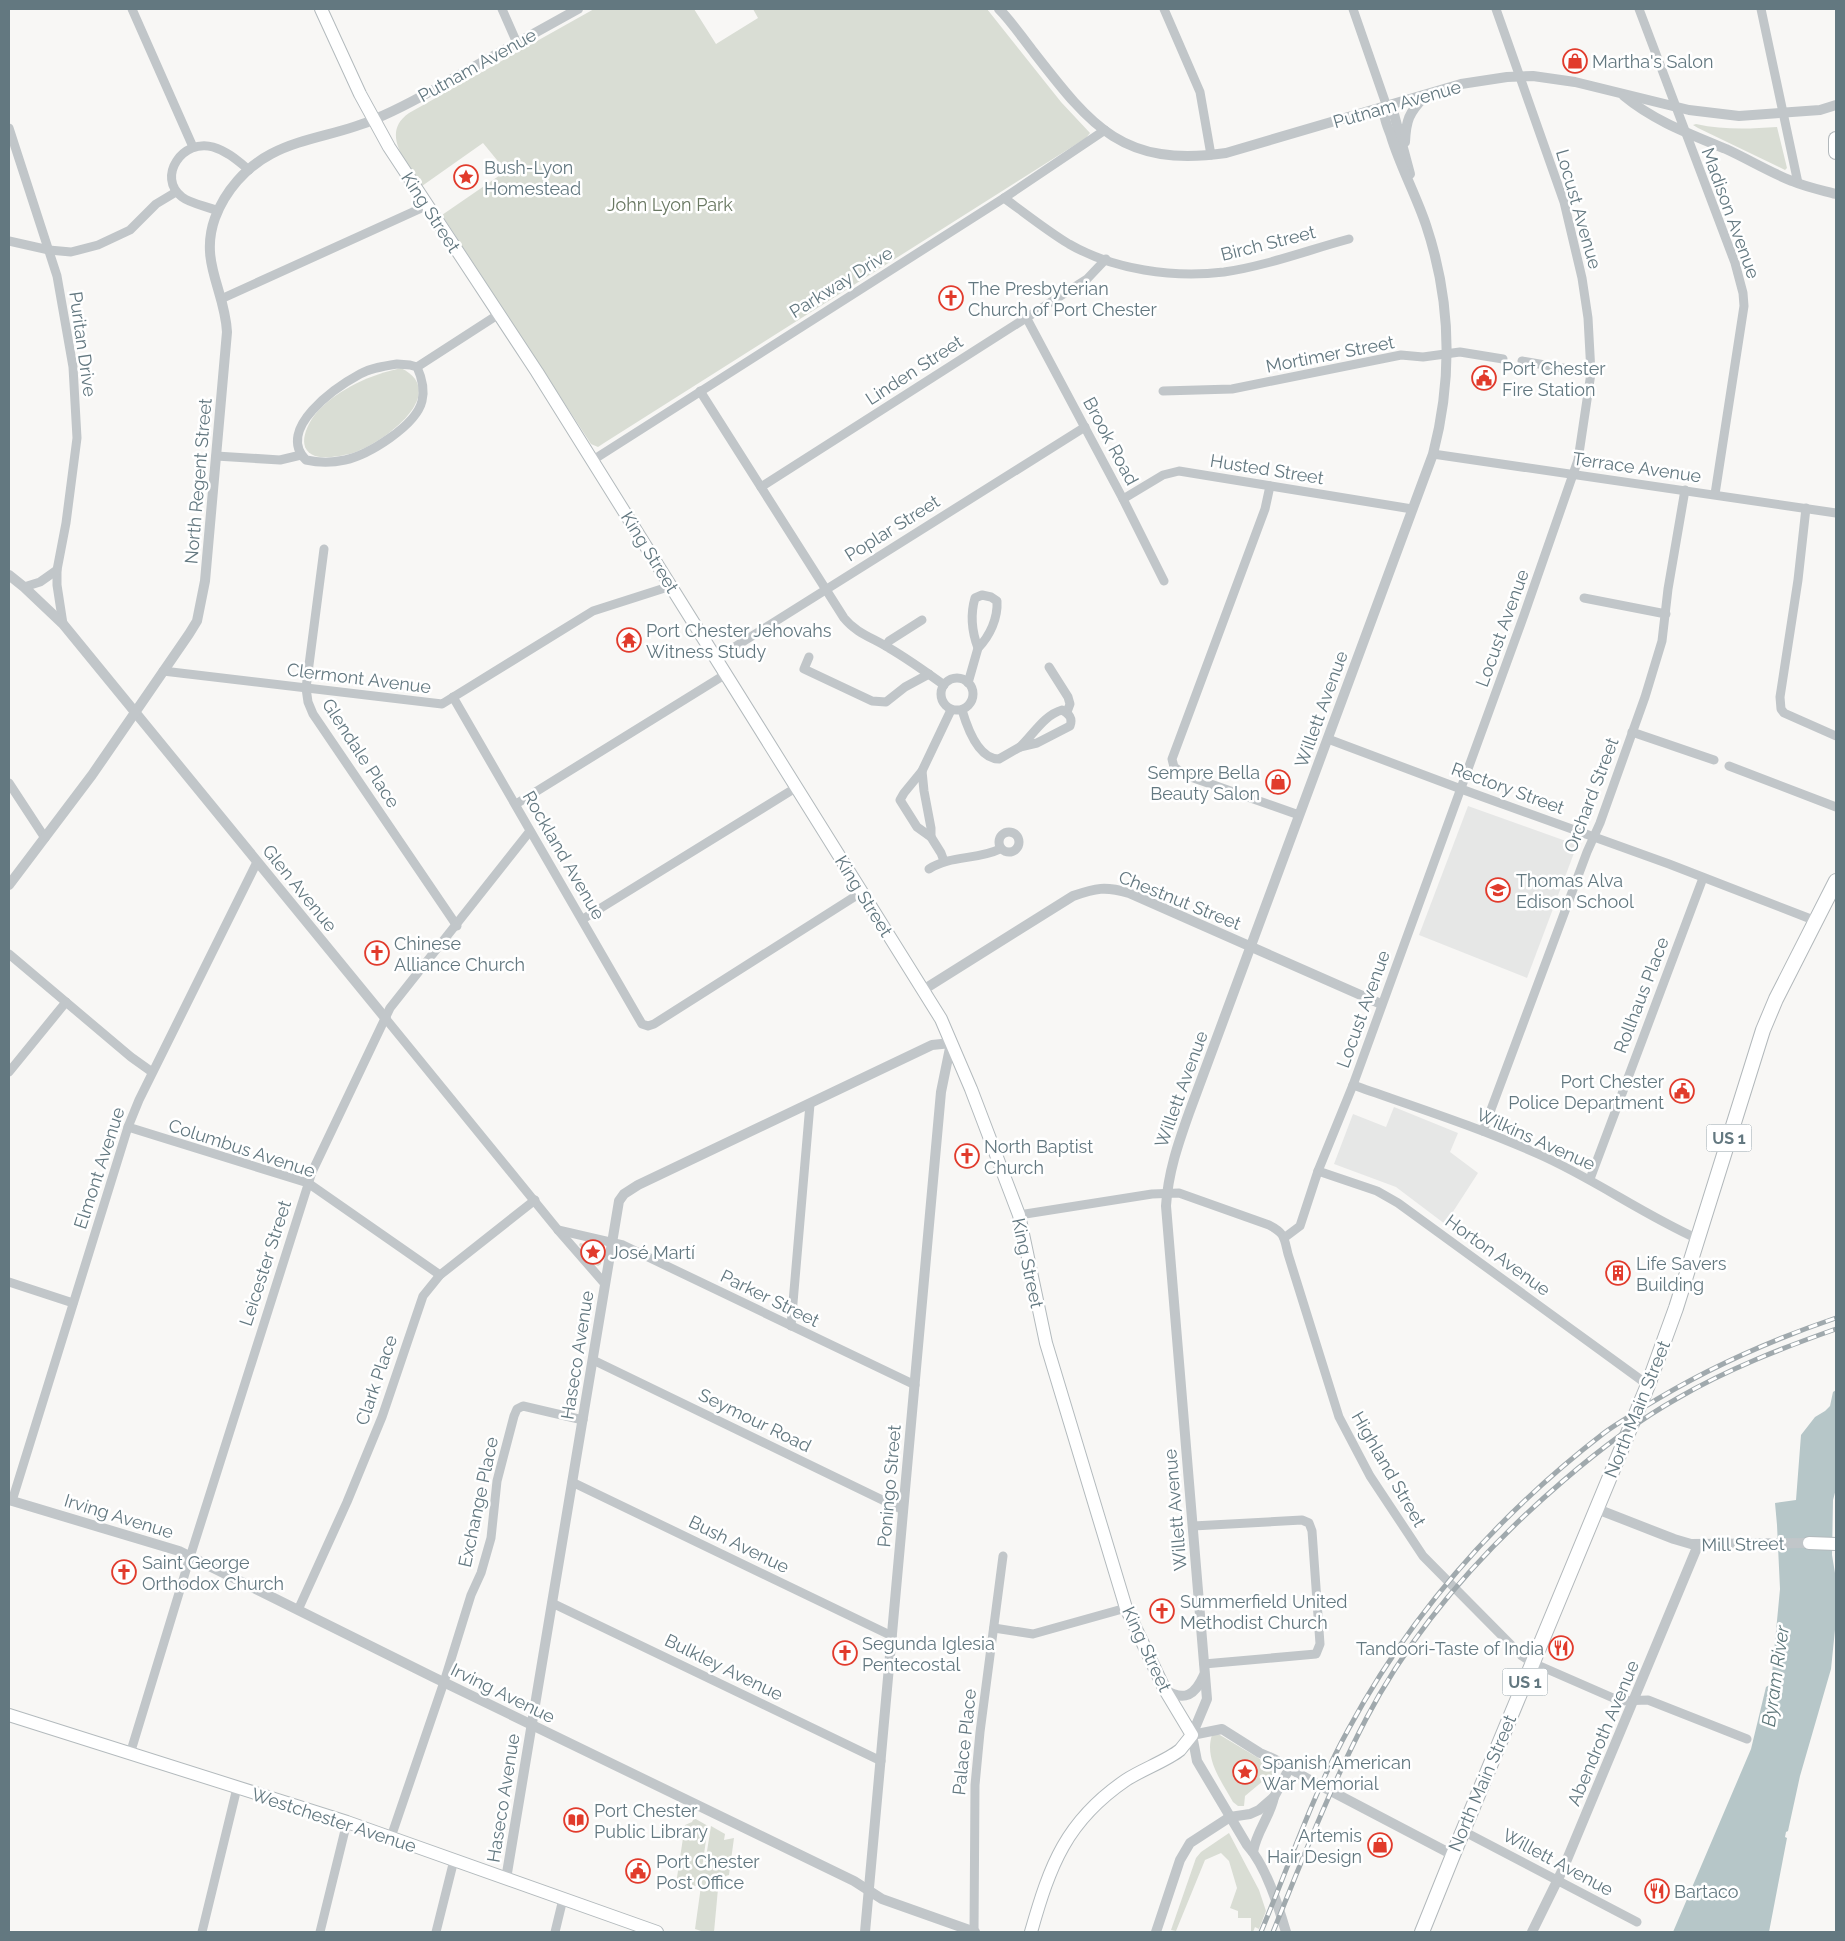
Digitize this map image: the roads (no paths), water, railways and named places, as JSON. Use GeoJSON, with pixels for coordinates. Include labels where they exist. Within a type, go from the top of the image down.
{"type":"FeatureCollection","features":[{"type":"Feature","properties":{"kind":"main road","name":"King Street"},"geometry":{"type":"LineString","coordinates":[[321,9],[360,94],[388,148],[499,314],[592,460],[941,1019],[1019,1214],[1046,1343],[1126,1608],[1165,1690],[1192,1735]]}},
{"type":"Feature","properties":{"kind":"main road"},"geometry":{"type":"LineString","coordinates":[[1836,139],[1836,152]]}},
{"type":"Feature","properties":{"kind":"main road","name":"North Main Street"},"geometry":{"type":"LineString","coordinates":[[1422,1932],[1648,1385],[1676,1308],[1763,1030],[1776,999],[1836,881]]}},
{"type":"Feature","properties":{"kind":"main road","name":"Mill Street"},"geometry":{"type":"LineString","coordinates":[[1810,1543],[1836,1544]]}},
{"type":"Feature","properties":{"kind":"main road","name":"Westchester Avenue"},"geometry":{"type":"LineString","coordinates":[[9,1715],[347,1822],[657,1932]]}},
{"type":"Feature","properties":{"kind":"main road"},"geometry":{"type":"LineString","coordinates":[[1031,1932],[1052,1866],[1072,1830],[1104,1796],[1144,1769],[1179,1751],[1192,1735]]}},
{"type":"Feature","properties":{"kind":"street"},"geometry":{"type":"LineString","coordinates":[[132,9],[193,147]]}},
{"type":"Feature","properties":{"kind":"street"},"geometry":{"type":"LineString","coordinates":[[502,9],[518,43]]}},
{"type":"Feature","properties":{"kind":"street","name":"Putnam Avenue"},"geometry":{"type":"LineString","coordinates":[[374,120],[399,109],[578,9]]}},
{"type":"Feature","properties":{"kind":"street","name":"Putnam Avenue"},"geometry":{"type":"LineString","coordinates":[[999,9],[1056,82],[1084,114],[1122,142],[1158,154],[1177,156],[1226,153],[1480,80],[1533,76],[1575,82],[1621,94],[1640,109],[1684,132],[1798,183],[1836,194]]}},
{"type":"Feature","properties":{"kind":"street"},"geometry":{"type":"LineString","coordinates":[[1164,9],[1200,92],[1211,155]]}},
{"type":"Feature","properties":{"kind":"street","name":"Willett Avenue"},"geometry":{"type":"LineString","coordinates":[[1192,1735],[1206,1700],[1166,1206],[1173,1158],[1433,454],[1442,410],[1447,354],[1446,316],[1442,286],[1435,257],[1416,199],[1394,114],[1387,107],[1353,9]]}},
{"type":"Feature","properties":{"kind":"street","name":"Locust Avenue"},"geometry":{"type":"LineString","coordinates":[[1284,1238],[1300,1226],[1318,1171],[1353,1085],[1578,460],[1591,373],[1588,318],[1572,230],[1564,202],[1496,9]]}},
{"type":"Feature","properties":{"kind":"street","name":"Madison Avenue"},"geometry":{"type":"LineString","coordinates":[[1639,9],[1735,263],[1743,292],[1742,326],[1715,494]]}},
{"type":"Feature","properties":{"kind":"street"},"geometry":{"type":"LineString","coordinates":[[1761,9],[1798,183]]}},
{"type":"Feature","properties":{"kind":"street"},"geometry":{"type":"LineString","coordinates":[[1621,94],[1675,107],[1740,116],[1820,110],[1836,105]]}},
{"type":"Feature","properties":{"kind":"street"},"geometry":{"type":"LineString","coordinates":[[1404,148],[1409,116],[1425,95]]}},
{"type":"Feature","properties":{"kind":"street","name":"Willett Avenue"},"geometry":{"type":"LineString","coordinates":[[1387,107],[1385,117],[1395,150],[1416,199]]}},
{"type":"Feature","properties":{"kind":"street","name":"North Regent Street"},"geometry":{"type":"LineString","coordinates":[[9,885],[92,775],[196,621],[201,605],[205,581],[227,332],[221,299],[210,264],[211,232],[218,211],[230,188],[249,170],[271,154],[292,145],[374,120]]}},
{"type":"Feature","properties":{"kind":"street","name":"Puritan Drive"},"geometry":{"type":"LineString","coordinates":[[9,128],[57,276],[72,359],[77,438],[66,523],[57,570],[57,585],[63,624]]}},
{"type":"Feature","properties":{"kind":"street","name":"Parkway Drive"},"geometry":{"type":"LineString","coordinates":[[592,460],[1004,198],[1105,130]]}},
{"type":"Feature","properties":{"kind":"street"},"geometry":{"type":"LineString","coordinates":[[218,211],[190,201],[176,192],[172,184],[174,164],[181,154],[193,147],[211,146],[232,156],[249,170]]}},
{"type":"Feature","properties":{"kind":"street"},"geometry":{"type":"LineString","coordinates":[[9,242],[49,250],[78,250],[98,245],[130,230],[156,204],[176,192]]}},
{"type":"Feature","properties":{"kind":"street","name":"Birch Street"},"geometry":{"type":"LineString","coordinates":[[1004,198],[1070,244],[1125,266],[1181,274],[1224,272],[1245,268],[1349,238]]}},
{"type":"Feature","properties":{"kind":"street"},"geometry":{"type":"LineString","coordinates":[[221,299],[426,206]]}},
{"type":"Feature","properties":{"kind":"street","name":"Linden Street"},"geometry":{"type":"LineString","coordinates":[[761,487],[1087,279],[1106,259]]}},
{"type":"Feature","properties":{"kind":"street"},"geometry":{"type":"LineString","coordinates":[[417,367],[499,314]]}},
{"type":"Feature","properties":{"kind":"street","name":"Brook Road"},"geometry":{"type":"LineString","coordinates":[[1026,317],[1123,499],[1164,581]]}},
{"type":"Feature","properties":{"kind":"street","name":"Mortimer Street"},"geometry":{"type":"LineString","coordinates":[[1163,391],[1232,389],[1387,357],[1408,355],[1422,357],[1460,352],[1503,359]]}},
{"type":"Feature","properties":{"kind":"street"},"geometry":{"type":"LineString","coordinates":[[1522,361],[1591,373]]}},
{"type":"Feature","properties":{"kind":"street"},"geometry":{"type":"LineString","coordinates":[[410,364],[417,367],[422,377],[423,389],[420,406],[411,420],[386,440],[346,460],[315,462],[306,460],[301,455],[298,443],[299,432],[317,404],[329,394],[360,374],[381,367],[410,364]]}},
{"type":"Feature","properties":{"kind":"street"},"geometry":{"type":"LineString","coordinates":[[700,391],[851,626],[886,646],[944,685]]}},
{"type":"Feature","properties":{"kind":"street","name":"Poplar Street"},"geometry":{"type":"LineString","coordinates":[[717,658],[1085,427]]}},
{"type":"Feature","properties":{"kind":"street","name":"Terrace Avenue"},"geometry":{"type":"LineString","coordinates":[[1433,454],[1836,513]]}},
{"type":"Feature","properties":{"kind":"street"},"geometry":{"type":"LineString","coordinates":[[216,456],[280,460],[301,455]]}},
{"type":"Feature","properties":{"kind":"street","name":"Husted Street"},"geometry":{"type":"LineString","coordinates":[[1123,499],[1163,475],[1179,471],[1412,509]]}},
{"type":"Feature","properties":{"kind":"street"},"geometry":{"type":"LineString","coordinates":[[1270,486],[1264,508],[1173,752],[1173,765],[1185,775],[1299,815]]}},
{"type":"Feature","properties":{"kind":"street","name":"Orchard Street"},"geometry":{"type":"LineString","coordinates":[[1483,1131],[1632,732],[1662,641],[1668,589],[1685,490]]}},
{"type":"Feature","properties":{"kind":"street"},"geometry":{"type":"LineString","coordinates":[[1806,508],[1798,580],[1780,697],[1780,709],[1784,713],[1836,736]]}},
{"type":"Feature","properties":{"kind":"street","name":"Glendale Place"},"geometry":{"type":"LineString","coordinates":[[324,549],[306,688],[308,702],[313,714],[457,926]]}},
{"type":"Feature","properties":{"kind":"street"},"geometry":{"type":"LineString","coordinates":[[24,586],[40,582],[57,570]]}},
{"type":"Feature","properties":{"kind":"street","name":"Glen Avenue"},"geometry":{"type":"LineString","coordinates":[[9,575],[24,586],[63,624],[558,1230],[605,1284]]}},
{"type":"Feature","properties":{"kind":"street","name":"Clermont Avenue"},"geometry":{"type":"LineString","coordinates":[[163,671],[442,704],[593,611],[671,586]]}},
{"type":"Feature","properties":{"kind":"street"},"geometry":{"type":"LineString","coordinates":[[968,683],[978,648],[990,631],[997,607],[997,601],[991,596],[974,598],[973,634],[978,648]]}},
{"type":"Feature","properties":{"kind":"street"},"geometry":{"type":"LineString","coordinates":[[1584,598],[1666,614]]}},
{"type":"Feature","properties":{"kind":"street"},"geometry":{"type":"LineString","coordinates":[[886,646],[889,641],[922,620]]}},
{"type":"Feature","properties":{"kind":"street"},"geometry":{"type":"LineString","coordinates":[[809,657],[804,669],[872,701],[886,702],[905,687],[929,674]]}},
{"type":"Feature","properties":{"kind":"street"},"geometry":{"type":"LineString","coordinates":[[1049,667],[1068,697],[1070,704],[1067,712]]}},
{"type":"Feature","properties":{"kind":"street"},"geometry":{"type":"LineString","coordinates":[[516,804],[726,674]]}},
{"type":"Feature","properties":{"kind":"street"},"geometry":{"type":"LineString","coordinates":[[958,678],[968,683],[973,692],[970,704],[962,710],[951,710],[945,706],[941,697],[941,690],[944,685],[958,678]]}},
{"type":"Feature","properties":{"kind":"street","name":"Rockland Avenue"},"geometry":{"type":"LineString","coordinates":[[453,697],[516,804],[637,1019],[642,1024],[648,1026],[654,1024],[862,892]]}},
{"type":"Feature","properties":{"kind":"street"},"geometry":{"type":"LineString","coordinates":[[944,861],[930,837],[917,827],[900,800],[922,771],[951,710]]}},
{"type":"Feature","properties":{"kind":"street"},"geometry":{"type":"LineString","coordinates":[[962,710],[966,725],[981,750],[993,759],[999,759],[1020,747],[1037,743],[1066,729],[1072,721],[1067,712],[1062,710],[1056,712],[1034,731],[1020,747]]}},
{"type":"Feature","properties":{"kind":"street"},"geometry":{"type":"LineString","coordinates":[[1632,732],[1714,760]]}},
{"type":"Feature","properties":{"kind":"street","name":"Rectory Street"},"geometry":{"type":"LineString","coordinates":[[1328,738],[1816,921]]}},
{"type":"Feature","properties":{"kind":"street"},"geometry":{"type":"LineString","coordinates":[[1729,766],[1836,807]]}},
{"type":"Feature","properties":{"kind":"street"},"geometry":{"type":"LineString","coordinates":[[922,771],[931,828],[930,837]]}},
{"type":"Feature","properties":{"kind":"street"},"geometry":{"type":"LineString","coordinates":[[9,783],[45,838]]}},
{"type":"Feature","properties":{"kind":"street"},"geometry":{"type":"LineString","coordinates":[[582,920],[797,787]]}},
{"type":"Feature","properties":{"kind":"street","name":"Leicester Street"},"geometry":{"type":"LineString","coordinates":[[130,1754],[190,1557],[312,1172],[390,1008],[457,926],[530,831]]}},
{"type":"Feature","properties":{"kind":"street"},"geometry":{"type":"LineString","coordinates":[[929,869],[944,861],[993,853],[1000,849]]}},
{"type":"Feature","properties":{"kind":"street","name":"Elmont Avenue"},"geometry":{"type":"LineString","coordinates":[[10,1500],[128,1127],[152,1072],[257,862]]}},
{"type":"Feature","properties":{"kind":"street","name":"Rollhaus Place"},"geometry":{"type":"LineString","coordinates":[[1590,1180],[1703,878]]}},
{"type":"Feature","properties":{"kind":"street","name":"Chestnut Street"},"geometry":{"type":"LineString","coordinates":[[923,990],[1073,896],[1094,888],[1110,887],[1129,893],[1381,1004]]}},
{"type":"Feature","properties":{"kind":"street"},"geometry":{"type":"LineString","coordinates":[[9,954],[131,1057],[152,1072]]}},
{"type":"Feature","properties":{"kind":"street"},"geometry":{"type":"LineString","coordinates":[[9,1072],[66,1002]]}},
{"type":"Feature","properties":{"kind":"street","name":"Haseco Avenue"},"geometry":{"type":"LineString","coordinates":[[506,1879],[619,1201],[624,1194],[638,1185],[932,1045],[951,1043]]}},
{"type":"Feature","properties":{"kind":"street","name":"Poningo Street"},"geometry":{"type":"LineString","coordinates":[[866,1932],[941,1092],[951,1043]]}},
{"type":"Feature","properties":{"kind":"street","name":"Wilkins Avenue"},"geometry":{"type":"LineString","coordinates":[[1353,1085],[1483,1131],[1538,1154],[1590,1180],[1667,1225],[1698,1239]]}},
{"type":"Feature","properties":{"kind":"street"},"geometry":{"type":"LineString","coordinates":[[791,1326],[810,1104]]}},
{"type":"Feature","properties":{"kind":"street","name":"Columbus Avenue"},"geometry":{"type":"LineString","coordinates":[[128,1127],[308,1183],[440,1275]]}},
{"type":"Feature","properties":{"kind":"street","name":"Horton Avenue"},"geometry":{"type":"LineString","coordinates":[[1318,1171],[1377,1191],[1398,1203],[1648,1385]]}},
{"type":"Feature","properties":{"kind":"street"},"geometry":{"type":"LineString","coordinates":[[1019,1214],[1179,1193],[1269,1225],[1281,1231],[1284,1238]]}},
{"type":"Feature","properties":{"kind":"street","name":"Clark Place"},"geometry":{"type":"LineString","coordinates":[[298,1610],[347,1502],[382,1418],[423,1296],[440,1275],[535,1200]]}},
{"type":"Feature","properties":{"kind":"street"},"geometry":{"type":"LineString","coordinates":[[558,1230],[611,1242]]}},
{"type":"Feature","properties":{"kind":"street","name":"Highland Street"},"geometry":{"type":"LineString","coordinates":[[1284,1238],[1339,1418],[1370,1476],[1423,1556],[1522,1656],[1533,1663],[1620,1701],[1648,1700],[1747,1739]]}},
{"type":"Feature","properties":{"kind":"street","name":"Parker Street"},"geometry":{"type":"LineString","coordinates":[[611,1242],[622,1245],[914,1385]]}},
{"type":"Feature","properties":{"kind":"street"},"geometry":{"type":"LineString","coordinates":[[9,1282],[73,1303]]}},
{"type":"Feature","properties":{"kind":"street","name":"Seymour Road"},"geometry":{"type":"LineString","coordinates":[[593,1360],[903,1510]]}},
{"type":"Feature","properties":{"kind":"street","name":"Exchange Place"},"geometry":{"type":"LineString","coordinates":[[391,1837],[444,1682],[471,1595],[482,1573],[491,1538],[497,1481],[517,1409],[523,1406],[583,1420]]}},
{"type":"Feature","properties":{"kind":"street","name":"Bush Avenue"},"geometry":{"type":"LineString","coordinates":[[572,1482],[892,1636]]}},
{"type":"Feature","properties":{"kind":"street","name":"Irving Avenue"},"geometry":{"type":"LineString","coordinates":[[10,1500],[179,1552],[854,1881],[882,1899],[975,1932]]}},
{"type":"Feature","properties":{"kind":"street","name":"Mill Street"},"geometry":{"type":"LineString","coordinates":[[1597,1509],[1674,1539],[1698,1545],[1772,1542],[1810,1543]]}},
{"type":"Feature","properties":{"kind":"street"},"geometry":{"type":"LineString","coordinates":[[1165,1690],[1179,1696],[1191,1694],[1200,1685],[1204,1669],[1316,1654],[1320,1644],[1311,1526],[1302,1520],[1211,1527],[1193,1526]]}},
{"type":"Feature","properties":{"kind":"street","name":"Abendroth Avenue"},"geometry":{"type":"LineString","coordinates":[[1532,1932],[1558,1881],[1698,1545]]}},
{"type":"Feature","properties":{"kind":"street","name":"Palace Place"},"geometry":{"type":"LineString","coordinates":[[975,1932],[975,1785],[1003,1556]]}},
{"type":"Feature","properties":{"kind":"street","name":"Bulkley Avenue"},"geometry":{"type":"LineString","coordinates":[[552,1603],[881,1762]]}},
{"type":"Feature","properties":{"kind":"street"},"geometry":{"type":"LineString","coordinates":[[994,1628],[1033,1634],[1126,1608]]}},
{"type":"Feature","properties":{"kind":"street"},"geometry":{"type":"LineString","coordinates":[[1192,1735],[1222,1729],[1260,1753],[1290,1767],[1453,1855]]}},
{"type":"Feature","properties":{"kind":"street","name":"King Street"},"geometry":{"type":"LineString","coordinates":[[1192,1735],[1197,1761],[1253,1852],[1272,1891],[1286,1932]]}},
{"type":"Feature","properties":{"kind":"street"},"geometry":{"type":"LineString","coordinates":[[1253,1852],[1256,1837],[1271,1812],[1274,1797],[1290,1767]]}},
{"type":"Feature","properties":{"kind":"street"},"geometry":{"type":"LineString","coordinates":[[202,1932],[237,1788]]}},
{"type":"Feature","properties":{"kind":"street"},"geometry":{"type":"LineString","coordinates":[[1156,1932],[1180,1860],[1187,1848],[1195,1839],[1230,1817],[1250,1814],[1259,1810],[1274,1797]]}},
{"type":"Feature","properties":{"kind":"street"},"geometry":{"type":"LineString","coordinates":[[320,1932],[347,1822]]}},
{"type":"Feature","properties":{"kind":"street","name":"Willett Avenue"},"geometry":{"type":"LineString","coordinates":[[1463,1831],[1637,1922]]}},
{"type":"Feature","properties":{"kind":"street"},"geometry":{"type":"LineString","coordinates":[[436,1932],[454,1860]]}},
{"type":"Feature","properties":{"kind":"street"},"geometry":{"type":"LineString","coordinates":[[555,1932],[563,1899]]}},
{"type":"Feature","properties":{"kind":"water","name":"Byram River"},"geometry":{"type":"Polygon","coordinates":[[[1836,1390],[1836,1489],[1833,1500],[1832,1555],[1836,1579],[1836,1620],[1831,1669],[1800,1776],[1788,1831],[1786,1832],[1785,1837],[1787,1838],[1769,1932],[1673,1932],[1751,1749],[1766,1687],[1771,1684],[1780,1589],[1775,1503],[1796,1500],[1801,1435],[1815,1417],[1830,1406],[1833,1392],[1836,1390]]]}},
{"type":"Feature","properties":{"kind":"railway"},"geometry":{"type":"LineString","coordinates":[[1261,1932],[1302,1830],[1335,1754],[1348,1730],[1373,1687],[1429,1606],[1493,1532],[1565,1464],[1604,1433],[1641,1409],[1712,1369],[1786,1336],[1836,1318]]}},
{"type":"Feature","properties":{"kind":"railway"},"geometry":{"type":"LineString","coordinates":[[1273,1932],[1328,1798],[1366,1719],[1406,1652],[1453,1591],[1479,1561],[1563,1481],[1604,1447],[1648,1416],[1697,1387],[1736,1368],[1836,1329]]}},
{"type":"Feature","properties":{"kind":"place","name":"Martha's Salon"},"geometry":{"type":"Point","coordinates":[1575,61]}},
{"type":"Feature","properties":{"kind":"place","name":"Bush-Lyon Homestead"},"geometry":{"type":"Point","coordinates":[466,177]}},
{"type":"Feature","properties":{"kind":"place","name":"The Presbyterian Church of Port Chester"},"geometry":{"type":"Point","coordinates":[951,298]}},
{"type":"Feature","properties":{"kind":"place","name":"Port Chester Fire Station"},"geometry":{"type":"Point","coordinates":[1484,378]}},
{"type":"Feature","properties":{"kind":"place","name":"Port Chester Jehovahs Witness Study"},"geometry":{"type":"Point","coordinates":[629,640]}},
{"type":"Feature","properties":{"kind":"place","name":"Sempre Bella Beauty Salon"},"geometry":{"type":"Point","coordinates":[1278,782]}},
{"type":"Feature","properties":{"kind":"place","name":"Thomas Alva Edison School"},"geometry":{"type":"Point","coordinates":[1498,890]}},
{"type":"Feature","properties":{"kind":"place","name":"Chinese Alliance Church"},"geometry":{"type":"Point","coordinates":[377,953]}},
{"type":"Feature","properties":{"kind":"place","name":"Port Chester Police Department"},"geometry":{"type":"Point","coordinates":[1682,1091]}},
{"type":"Feature","properties":{"kind":"place","name":"North Baptist Church"},"geometry":{"type":"Point","coordinates":[967,1156]}},
{"type":"Feature","properties":{"kind":"place","name":"José Martí"},"geometry":{"type":"Point","coordinates":[593,1252]}},
{"type":"Feature","properties":{"kind":"place","name":"Life Savers Building"},"geometry":{"type":"Point","coordinates":[1618,1273]}},
{"type":"Feature","properties":{"kind":"place","name":"Saint George Orthodox Church"},"geometry":{"type":"Point","coordinates":[124,1572]}},
{"type":"Feature","properties":{"kind":"place","name":"Summerfield United Methodist Church"},"geometry":{"type":"Point","coordinates":[1162,1611]}},
{"type":"Feature","properties":{"kind":"place","name":"Tandoori-Taste of India"},"geometry":{"type":"Point","coordinates":[1561,1648]}},
{"type":"Feature","properties":{"kind":"place","name":"Segunda Iglesia Pentecostal"},"geometry":{"type":"Point","coordinates":[845,1653]}},
{"type":"Feature","properties":{"kind":"place","name":"Spanish American War Memorial"},"geometry":{"type":"Point","coordinates":[1245,1772]}},
{"type":"Feature","properties":{"kind":"place","name":"Port Chester Public Library"},"geometry":{"type":"Point","coordinates":[576,1820]}},
{"type":"Feature","properties":{"kind":"place","name":"Artemis Hair Design"},"geometry":{"type":"Point","coordinates":[1380,1845]}},
{"type":"Feature","properties":{"kind":"place","name":"Port Chester Post Office"},"geometry":{"type":"Point","coordinates":[638,1871]}},
{"type":"Feature","properties":{"kind":"place","name":"Bartaco"},"geometry":{"type":"Point","coordinates":[1657,1891]}},
{"type":"Feature","properties":{"kind":"park label","name":"John Lyon Park"},"geometry":{"type":"Point","coordinates":[670,204]}}]}
